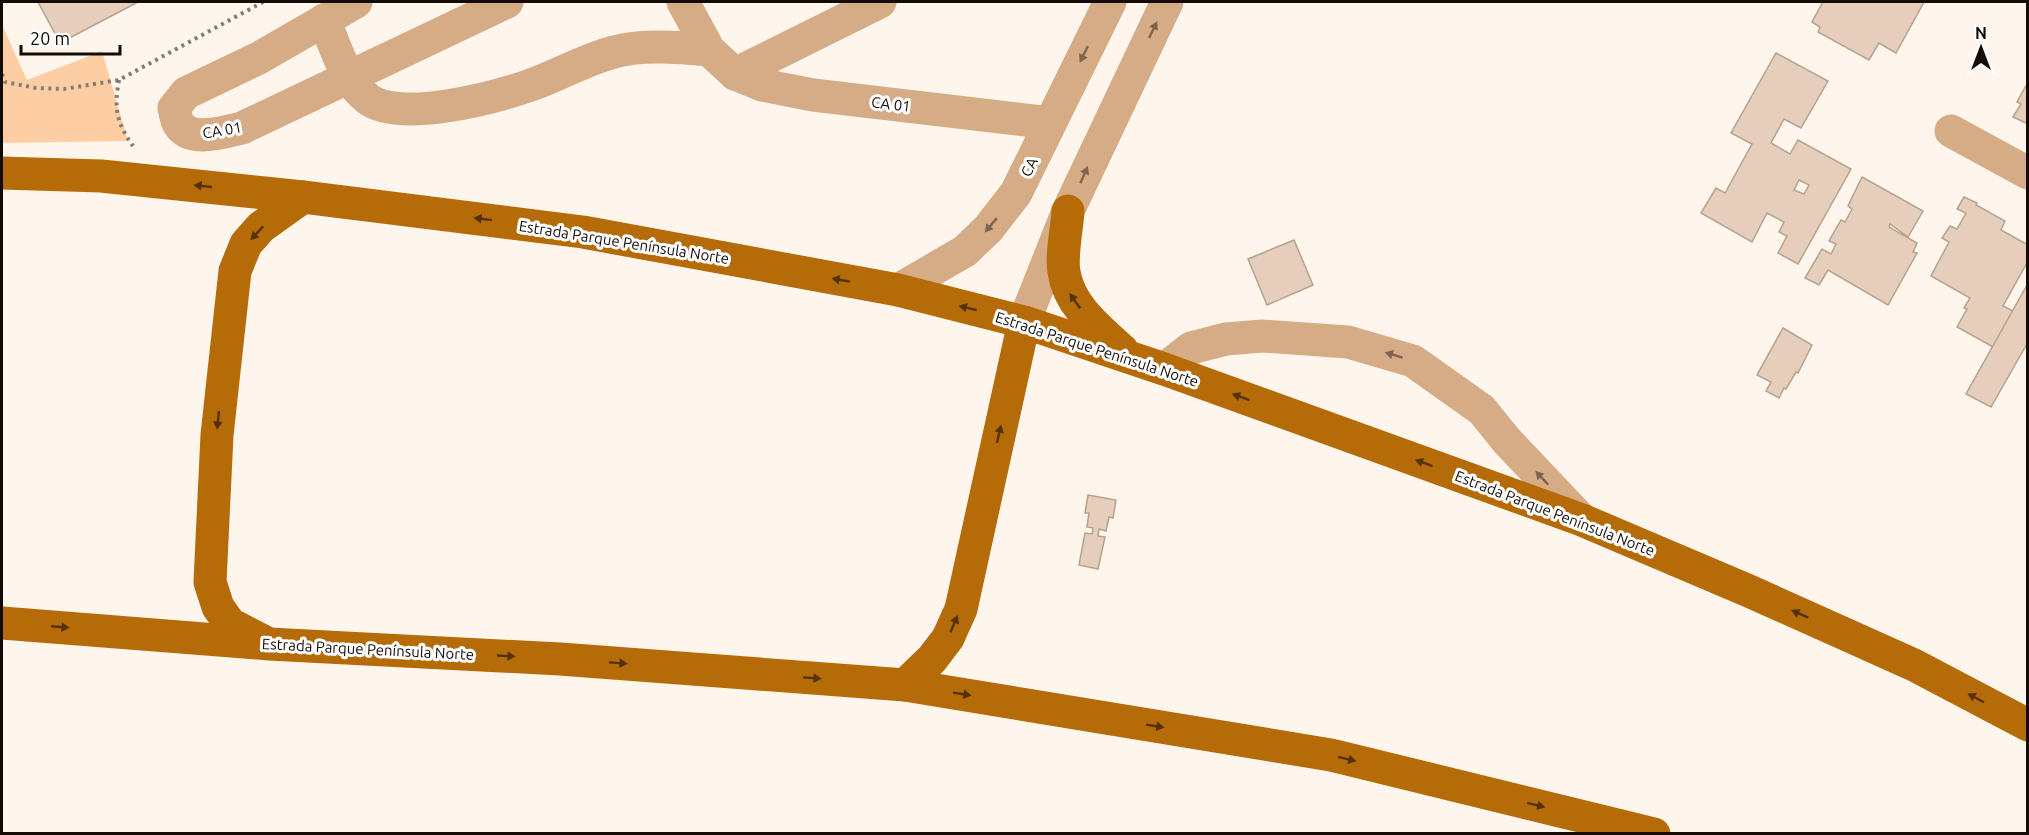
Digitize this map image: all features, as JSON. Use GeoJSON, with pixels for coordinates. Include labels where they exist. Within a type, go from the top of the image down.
{"type":"FeatureCollection","features":[{"type":"Feature","properties":{"kind":"main road","name":"Estrada Parque Península Norte"},"geometry":{"type":"LineString","coordinates":[[2,173],[101,176],[303,197],[583,232],[898,290],[1024,322],[1164,369],[1582,520],[1914,665],[2028,725]]}},
{"type":"Feature","properties":{"kind":"main road"},"geometry":{"type":"LineString","coordinates":[[269,644],[230,624],[218,607],[210,582],[217,435],[235,271],[246,244],[261,227],[303,197]]}},
{"type":"Feature","properties":{"kind":"main road"},"geometry":{"type":"LineString","coordinates":[[1068,211],[1064,270],[1069,292],[1087,318],[1130,357]]}},
{"type":"Feature","properties":{"kind":"main road"},"geometry":{"type":"LineString","coordinates":[[905,685],[932,659],[948,638],[961,609],[1024,322]]}},
{"type":"Feature","properties":{"kind":"main road","name":"Estrada Parque Península Norte"},"geometry":{"type":"LineString","coordinates":[[2,623],[269,644],[560,659],[905,685],[1330,754],[1654,834]]}},
{"type":"Feature","properties":{"kind":"street","name":"CA 01"},"geometry":{"type":"LineString","coordinates":[[356,2],[259,58],[186,93],[174,108],[179,125],[193,135],[242,128],[507,2]]}},
{"type":"Feature","properties":{"kind":"street","name":"CA 01"},"geometry":{"type":"LineString","coordinates":[[683,2],[710,50],[735,74],[762,85],[813,95],[1050,123]]}},
{"type":"Feature","properties":{"kind":"street"},"geometry":{"type":"LineString","coordinates":[[735,74],[880,2]]}},
{"type":"Feature","properties":{"kind":"street","name":"CA"},"geometry":{"type":"LineString","coordinates":[[898,290],[965,250],[988,229],[1016,193],[1110,2]]}},
{"type":"Feature","properties":{"kind":"street"},"geometry":{"type":"LineString","coordinates":[[1024,322],[1068,211],[1167,2]]}},
{"type":"Feature","properties":{"kind":"street"},"geometry":{"type":"LineString","coordinates":[[324,20],[349,77],[367,99],[383,107],[429,108],[460,104],[527,86],[614,52],[677,47],[710,50]]}},
{"type":"Feature","properties":{"kind":"street"},"geometry":{"type":"LineString","coordinates":[[1951,131],[2028,173]]}},
{"type":"Feature","properties":{"kind":"street"},"geometry":{"type":"LineString","coordinates":[[1164,369],[1191,348],[1226,339],[1262,336],[1348,342],[1413,361],[1482,410],[1507,441],[1582,520]]}},
{"type":"Feature","properties":{"kind":"path"},"geometry":{"type":"LineString","coordinates":[[2,74],[5,82],[36,88],[64,89],[119,80],[263,2]]}},
{"type":"Feature","properties":{"kind":"path"},"geometry":{"type":"LineString","coordinates":[[119,80],[116,109],[122,130],[159,182]]}},
{"type":"Feature","properties":{"kind":"shaded area"},"geometry":{"type":"Polygon","coordinates":[[[2,25],[27,80],[102,51],[128,141],[2,143],[2,25]]]}},
{"type":"Feature","properties":{"kind":"building"},"geometry":{"type":"Polygon","coordinates":[[[38,2],[138,2],[60,43],[38,2]]]}},
{"type":"Feature","properties":{"kind":"building"},"geometry":{"type":"Polygon","coordinates":[[[1823,2],[1924,2],[1896,53],[1879,43],[1869,60],[1818,32],[1820,27],[1812,22],[1823,2]]]}},
{"type":"Feature","properties":{"kind":"building"},"geometry":{"type":"Polygon","coordinates":[[[1776,53],[1828,81],[1801,128],[1784,119],[1771,143],[1790,154],[1798,140],[1851,169],[1798,264],[1778,253],[1787,236],[1779,232],[1784,222],[1767,213],[1752,242],[1701,213],[1716,188],[1725,193],[1752,144],[1731,133],[1776,53]],[[1799,180],[1794,190],[1804,194],[1809,185],[1799,180]]]}},
{"type":"Feature","properties":{"kind":"building"},"geometry":{"type":"Polygon","coordinates":[[[2028,82],[2028,124],[2013,117],[2021,104],[2017,102],[2028,82]]]}},
{"type":"Feature","properties":{"kind":"building"},"geometry":{"type":"Polygon","coordinates":[[[1862,177],[1923,211],[1908,237],[1890,224],[1889,227],[1917,243],[1913,252],[1917,253],[1888,305],[1828,270],[1819,285],[1805,278],[1822,249],[1831,254],[1836,244],[1829,241],[1841,220],[1845,222],[1852,209],[1848,206],[1862,177]]]}},
{"type":"Feature","properties":{"kind":"building"},"geometry":{"type":"Polygon","coordinates":[[[1964,197],[2005,221],[2001,230],[2028,245],[2028,261],[2003,306],[2013,311],[1993,347],[1957,327],[1970,298],[1931,276],[1949,242],[1942,238],[1950,226],[1957,229],[1966,213],[1957,209],[1964,197]]]}},
{"type":"Feature","properties":{"kind":"building"},"geometry":{"type":"Polygon","coordinates":[[[1294,240],[1313,285],[1267,305],[1248,259],[1294,240]]]}},
{"type":"Feature","properties":{"kind":"building"},"geometry":{"type":"Polygon","coordinates":[[[2027,285],[2028,342],[1991,407],[1966,394],[2027,285]]]}},
{"type":"Feature","properties":{"kind":"building"},"geometry":{"type":"Polygon","coordinates":[[[1783,328],[1812,345],[1798,373],[1796,372],[1779,398],[1766,391],[1771,382],[1757,375],[1783,328]]]}},
{"type":"Feature","properties":{"kind":"building"},"geometry":{"type":"Polygon","coordinates":[[[1088,495],[1116,500],[1113,518],[1109,517],[1106,531],[1099,529],[1098,536],[1105,537],[1098,569],[1079,565],[1085,533],[1092,534],[1093,528],[1087,527],[1089,513],[1085,513],[1088,495]]]}}]}
